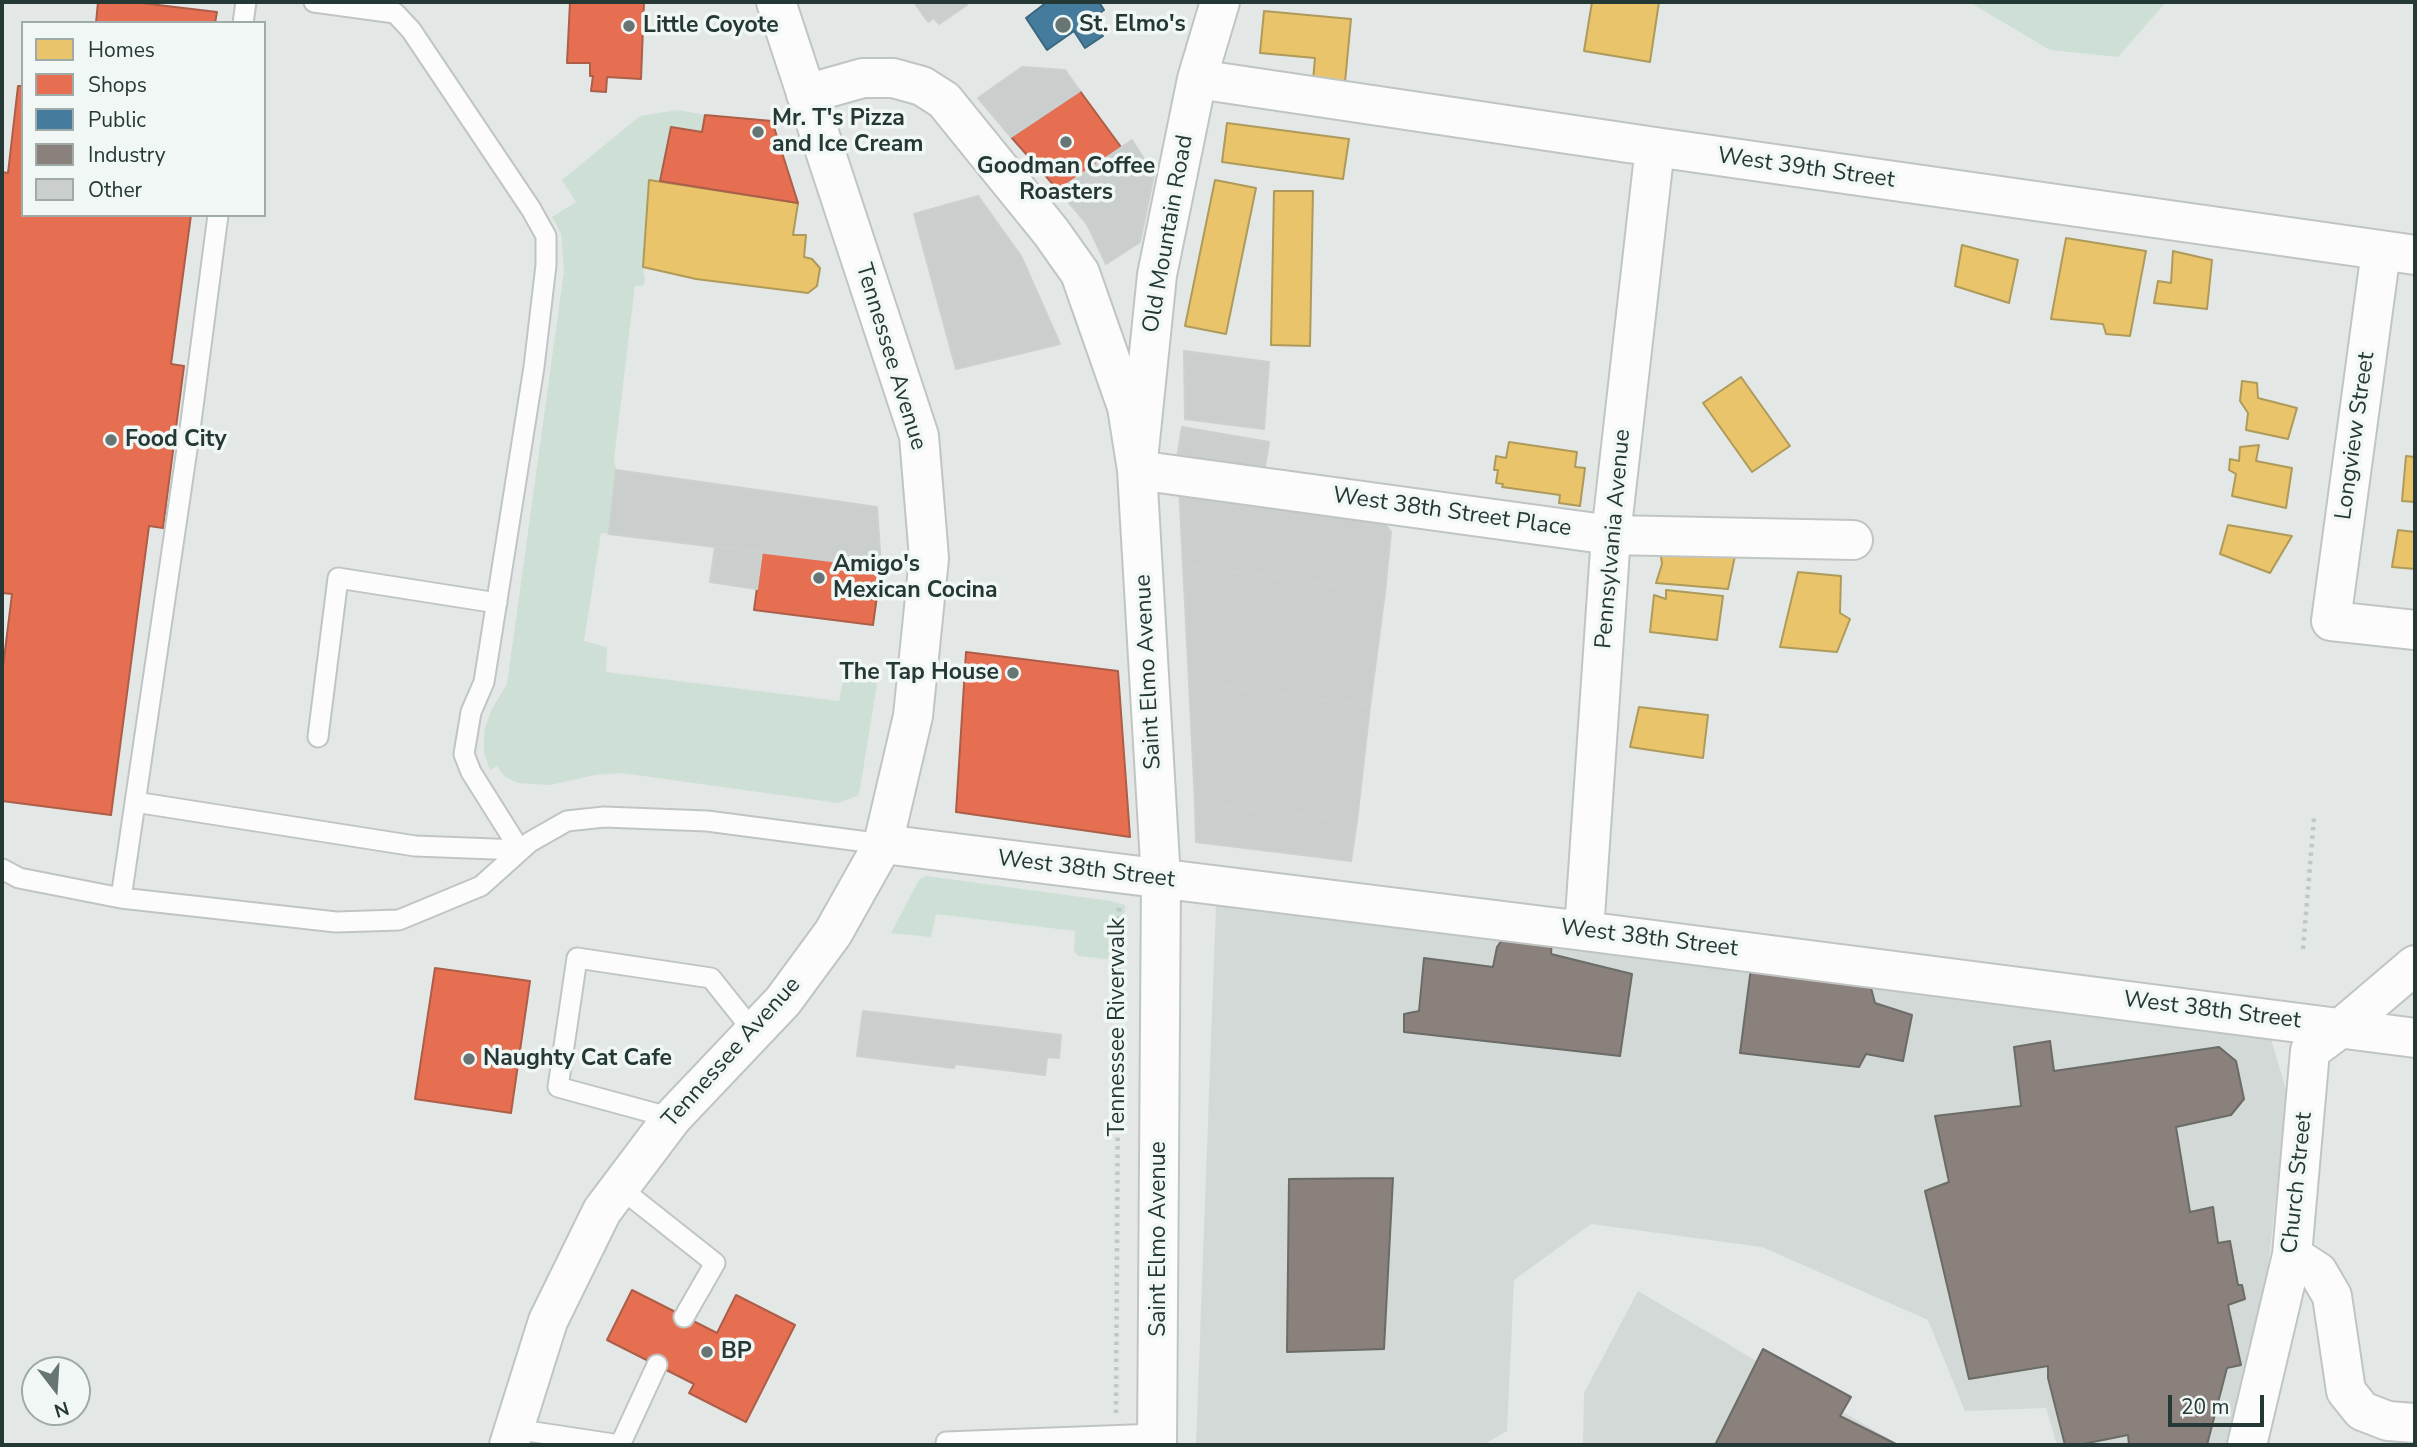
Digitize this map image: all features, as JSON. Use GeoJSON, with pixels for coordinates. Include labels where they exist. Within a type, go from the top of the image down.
{"type":"FeatureCollection","features":[{"type":"Feature","properties":{"kind":"street","name":"Tennessee Avenue"},"geometry":{"type":"LineString","coordinates":[[511,1437],[548,1321],[602,1211],[672,1118],[783,1001],[833,933],[883,844],[913,716],[929,558],[921,446],[776,2]]}},
{"type":"Feature","properties":{"kind":"street","name":"Old Mountain Road"},"geometry":{"type":"LineString","coordinates":[[1137,470],[1157,275],[1197,79],[1213,17],[1220,2]]}},
{"type":"Feature","properties":{"kind":"street","name":"Saint Elmo Avenue"},"geometry":{"type":"LineString","coordinates":[[806,94],[863,78],[893,78],[922,86],[944,100],[1051,232],[1080,273],[1127,407],[1137,470],[1157,1440]]}},
{"type":"Feature","properties":{"kind":"street","name":"West 39th Street"},"geometry":{"type":"LineString","coordinates":[[1197,79],[2398,253]]}},
{"type":"Feature","properties":{"kind":"street","name":"Pennsylvania Avenue"},"geometry":{"type":"LineString","coordinates":[[1584,931],[1611,535],[1655,147]]}},
{"type":"Feature","properties":{"kind":"street","name":"Longview Street"},"geometry":{"type":"LineString","coordinates":[[2398,253],[2332,621],[2415,630]]}},
{"type":"Feature","properties":{"kind":"street","name":"West 38th Street Place"},"geometry":{"type":"LineString","coordinates":[[1137,470],[1611,535],[1853,540]]}},
{"type":"Feature","properties":{"kind":"street","name":"West 38th Street"},"geometry":{"type":"LineString","coordinates":[[883,844],[2415,1038]]}},
{"type":"Feature","properties":{"kind":"street","name":"Church Street"},"geometry":{"type":"LineString","coordinates":[[2247,1445],[2292,1255],[2311,1051],[2415,965]]}},
{"type":"Feature","properties":{"kind":"street"},"geometry":{"type":"LineString","coordinates":[[2292,1255],[2318,1272],[2332,1296],[2346,1391],[2362,1411],[2388,1421],[2415,1423]]}},
{"type":"Feature","properties":{"kind":"lane"},"geometry":{"type":"LineString","coordinates":[[243,21],[246,2]]}},
{"type":"Feature","properties":{"kind":"lane"},"geometry":{"type":"LineString","coordinates":[[314,2],[395,13],[411,30],[531,209],[546,236],[546,265],[534,367],[497,603],[484,682],[471,712],[464,754],[471,772],[520,850]]}},
{"type":"Feature","properties":{"kind":"lane"},"geometry":{"type":"LineString","coordinates":[[121,898],[191,422],[218,217]]}},
{"type":"Feature","properties":{"kind":"lane"},"geometry":{"type":"LineString","coordinates":[[318,737],[338,578],[497,603]]}},
{"type":"Feature","properties":{"kind":"lane"},"geometry":{"type":"LineString","coordinates":[[135,802],[415,846],[520,850]]}},
{"type":"Feature","properties":{"kind":"lane"},"geometry":{"type":"LineString","coordinates":[[2,869],[19,878],[121,898],[337,922],[399,920],[481,886],[520,850],[567,821],[604,817],[707,821],[883,844]]}},
{"type":"Feature","properties":{"kind":"lane"},"geometry":{"type":"LineString","coordinates":[[672,1118],[558,1087],[578,958],[711,978],[754,1032]]}},
{"type":"Feature","properties":{"kind":"lane"},"geometry":{"type":"LineString","coordinates":[[619,1188],[715,1263],[684,1317]]}},
{"type":"Feature","properties":{"kind":"lane"},"geometry":{"type":"LineString","coordinates":[[511,1437],[620,1445],[657,1365]]}},
{"type":"Feature","properties":{"kind":"lane"},"geometry":{"type":"LineString","coordinates":[[946,1442],[1071,1441],[1116,1436],[1157,1440]]}},
{"type":"Feature","properties":{"kind":"path"},"geometry":{"type":"LineString","coordinates":[[2303,949],[2314,818]]}},
{"type":"Feature","properties":{"kind":"path","name":"Tennessee Riverwalk"},"geometry":{"type":"LineString","coordinates":[[1116,1436],[1118,909],[1145,877]]}},
{"type":"Feature","properties":{"kind":"shaded area"},"geometry":{"type":"Polygon","coordinates":[[[1969,2],[2166,2],[2118,57],[2050,50],[1969,2]]]}},
{"type":"Feature","properties":{"kind":"shaded area"},"geometry":{"type":"Polygon","coordinates":[[[678,110],[705,115],[702,132],[671,128],[660,181],[649,180],[643,267],[645,281],[643,286],[635,286],[614,459],[616,470],[609,534],[601,533],[584,641],[607,647],[606,672],[839,701],[846,668],[867,670],[876,677],[877,684],[859,795],[838,803],[622,773],[595,775],[550,785],[518,783],[505,777],[497,766],[490,770],[484,753],[484,731],[492,709],[507,684],[564,271],[561,234],[552,217],[576,202],[562,180],[640,116],[678,110]]]}},
{"type":"Feature","properties":{"kind":"shaded area"},"geometry":{"type":"Polygon","coordinates":[[[926,876],[1125,905],[1124,961],[1078,956],[1074,950],[1075,931],[936,914],[931,937],[891,933],[919,880],[926,876]]]}},
{"type":"Feature","properties":{"kind":"shaded area"},"geometry":{"type":"Polygon","coordinates":[[[1216,905],[2271,1039],[2287,1093],[2256,1379],[2235,1445],[2057,1445],[2046,1408],[1965,1411],[1928,1320],[1762,1247],[1591,1224],[1514,1280],[1507,1431],[1483,1445],[1196,1445],[1216,905]]]}},
{"type":"Feature","properties":{"kind":"shaded area"},"geometry":{"type":"Polygon","coordinates":[[[1638,1291],[1899,1445],[1583,1445],[1584,1393],[1638,1291]]]}},
{"type":"Feature","properties":{"kind":"building: Homes"},"geometry":{"type":"Polygon","coordinates":[[[1592,2],[1659,2],[1650,62],[1584,51],[1592,2]]]}},
{"type":"Feature","properties":{"kind":"building: Homes"},"geometry":{"type":"Polygon","coordinates":[[[1264,11],[1351,19],[1345,82],[1313,80],[1315,58],[1260,53],[1264,11]]]}},
{"type":"Feature","properties":{"kind":"building: Homes"},"geometry":{"type":"Polygon","coordinates":[[[1227,123],[1349,139],[1343,179],[1222,162],[1227,123]]]}},
{"type":"Feature","properties":{"kind":"building: Homes"},"geometry":{"type":"Polygon","coordinates":[[[649,180],[798,203],[793,235],[806,235],[804,257],[812,259],[820,268],[817,286],[808,293],[696,279],[643,267],[649,180]]]}},
{"type":"Feature","properties":{"kind":"building: Homes"},"geometry":{"type":"Polygon","coordinates":[[[1215,180],[1256,188],[1226,334],[1185,326],[1215,180]]]}},
{"type":"Feature","properties":{"kind":"building: Homes"},"geometry":{"type":"Polygon","coordinates":[[[1274,191],[1313,191],[1310,346],[1271,345],[1274,191]]]}},
{"type":"Feature","properties":{"kind":"building: Homes"},"geometry":{"type":"Polygon","coordinates":[[[2066,238],[2146,251],[2130,336],[2106,334],[2103,324],[2051,319],[2066,238]]]}},
{"type":"Feature","properties":{"kind":"building: Homes"},"geometry":{"type":"Polygon","coordinates":[[[1962,245],[2018,260],[2009,303],[1955,286],[1962,245]]]}},
{"type":"Feature","properties":{"kind":"building: Homes"},"geometry":{"type":"Polygon","coordinates":[[[2173,251],[2212,260],[2207,309],[2154,303],[2158,281],[2171,283],[2173,251]]]}},
{"type":"Feature","properties":{"kind":"building: Homes"},"geometry":{"type":"Polygon","coordinates":[[[1741,377],[1790,446],[1752,472],[1703,403],[1741,377]]]}},
{"type":"Feature","properties":{"kind":"building: Homes"},"geometry":{"type":"Polygon","coordinates":[[[2242,381],[2257,383],[2258,398],[2297,408],[2288,439],[2246,430],[2248,413],[2240,401],[2242,381]]]}},
{"type":"Feature","properties":{"kind":"building: Homes"},"geometry":{"type":"Polygon","coordinates":[[[1509,442],[1577,452],[1575,467],[1585,468],[1580,506],[1559,503],[1560,495],[1502,487],[1503,484],[1496,483],[1496,456],[1506,458],[1509,442]]]}},
{"type":"Feature","properties":{"kind":"building: Homes"},"geometry":{"type":"Polygon","coordinates":[[[2259,445],[2256,461],[2292,468],[2286,508],[2232,496],[2236,474],[2229,470],[2230,459],[2239,461],[2240,447],[2259,445]]]}},
{"type":"Feature","properties":{"kind":"building: Homes"},"geometry":{"type":"Polygon","coordinates":[[[2406,456],[2415,457],[2415,502],[2402,501],[2406,456]]]}},
{"type":"Feature","properties":{"kind":"building: Homes"},"geometry":{"type":"Polygon","coordinates":[[[2228,525],[2292,536],[2270,573],[2220,554],[2228,525]]]}},
{"type":"Feature","properties":{"kind":"building: Homes"},"geometry":{"type":"Polygon","coordinates":[[[2398,530],[2415,532],[2415,569],[2392,567],[2398,530]]]}},
{"type":"Feature","properties":{"kind":"building: Homes"},"geometry":{"type":"Polygon","coordinates":[[[1660,549],[1736,551],[1728,589],[1656,583],[1662,564],[1660,549]]]}},
{"type":"Feature","properties":{"kind":"building: Homes"},"geometry":{"type":"Polygon","coordinates":[[[1798,572],[1841,576],[1840,613],[1850,619],[1837,652],[1780,647],[1798,572]]]}},
{"type":"Feature","properties":{"kind":"building: Homes"},"geometry":{"type":"Polygon","coordinates":[[[1666,590],[1723,596],[1717,640],[1650,632],[1654,595],[1666,599],[1666,590]]]}},
{"type":"Feature","properties":{"kind":"building: Homes"},"geometry":{"type":"Polygon","coordinates":[[[1639,707],[1708,715],[1703,758],[1630,747],[1639,707]]]}},
{"type":"Feature","properties":{"kind":"building: Shops"},"geometry":{"type":"Polygon","coordinates":[[[98,2],[133,2],[217,12],[215,21],[96,21],[98,2]]]}},
{"type":"Feature","properties":{"kind":"building: Shops"},"geometry":{"type":"Polygon","coordinates":[[[570,2],[644,2],[641,79],[607,77],[606,92],[591,91],[593,76],[590,76],[590,63],[567,63],[570,2]]]}},
{"type":"Feature","properties":{"kind":"building: Shops"},"geometry":{"type":"Polygon","coordinates":[[[18,86],[21,86],[21,217],[191,217],[171,364],[184,366],[163,528],[149,526],[111,815],[2,801],[2,675],[12,594],[2,593],[2,172],[8,173],[18,86]]]}},
{"type":"Feature","properties":{"kind":"building: Shops","name":"Goodman Coffee Roasters"},"geometry":{"type":"Polygon","coordinates":[[[1080,91],[1121,147],[1058,190],[1011,137],[1080,91]]]}},
{"type":"Feature","properties":{"kind":"building: Shops"},"geometry":{"type":"Polygon","coordinates":[[[705,115],[772,121],[798,203],[660,181],[671,127],[702,132],[705,115]]]}},
{"type":"Feature","properties":{"kind":"building: Shops","name":"Amigo's Mexican Cocina"},"geometry":{"type":"Polygon","coordinates":[[[762,552],[881,567],[873,625],[754,610],[762,552]]]}},
{"type":"Feature","properties":{"kind":"building: Shops"},"geometry":{"type":"Polygon","coordinates":[[[966,652],[1118,671],[1130,837],[956,812],[966,652]]]}},
{"type":"Feature","properties":{"kind":"building: Shops"},"geometry":{"type":"Polygon","coordinates":[[[435,968],[530,981],[511,1113],[415,1099],[435,968]]]}},
{"type":"Feature","properties":{"kind":"building: Shops","name":"BP"},"geometry":{"type":"Polygon","coordinates":[[[632,1290],[717,1333],[736,1295],[795,1325],[746,1422],[689,1393],[694,1384],[607,1340],[632,1290]]]}},
{"type":"Feature","properties":{"kind":"building: Public","name":"St. Elmo's"},"geometry":{"type":"Polygon","coordinates":[[[1047,2],[1099,2],[1104,10],[1091,19],[1103,36],[1085,48],[1074,31],[1047,50],[1026,18],[1047,2]]]}},
{"type":"Feature","properties":{"kind":"building: Industry"},"geometry":{"type":"Polygon","coordinates":[[[1507,933],[1552,939],[1551,954],[1632,974],[1620,1056],[1404,1032],[1404,1014],[1419,1011],[1424,958],[1493,967],[1497,947],[1507,933]]]}},
{"type":"Feature","properties":{"kind":"building: Industry"},"geometry":{"type":"Polygon","coordinates":[[[1751,968],[1871,988],[1875,1003],[1912,1015],[1903,1061],[1866,1054],[1859,1067],[1740,1053],[1751,968]]]}},
{"type":"Feature","properties":{"kind":"building: Industry"},"geometry":{"type":"Polygon","coordinates":[[[2050,1041],[2054,1071],[2219,1047],[2236,1061],[2244,1099],[2231,1115],[2176,1127],[2190,1212],[2213,1207],[2218,1243],[2230,1241],[2238,1285],[2242,1285],[2245,1299],[2228,1305],[2241,1365],[2227,1368],[2207,1445],[2129,1445],[2128,1435],[2065,1445],[2048,1378],[2048,1366],[1969,1379],[1925,1191],[1949,1182],[1935,1116],[2021,1106],[2014,1047],[2050,1041]]]}},
{"type":"Feature","properties":{"kind":"building: Industry"},"geometry":{"type":"Polygon","coordinates":[[[1393,1178],[1384,1349],[1287,1352],[1289,1179],[1393,1178]]]}},
{"type":"Feature","properties":{"kind":"building: Industry"},"geometry":{"type":"Polygon","coordinates":[[[1763,1349],[1851,1397],[1840,1416],[1898,1445],[1715,1445],[1763,1349]]]}},
{"type":"Feature","properties":{"kind":"building: Other"},"geometry":{"type":"Polygon","coordinates":[[[914,2],[965,2],[967,5],[939,24],[934,18],[928,22],[914,2]]]}},
{"type":"Feature","properties":{"kind":"building: Other"},"geometry":{"type":"Polygon","coordinates":[[[1022,67],[1065,70],[1080,91],[1011,137],[978,98],[1022,67]]]}},
{"type":"Feature","properties":{"kind":"building: Other"},"geometry":{"type":"Polygon","coordinates":[[[1132,140],[1154,175],[1140,242],[1106,264],[1087,224],[1058,190],[1132,140]]]}},
{"type":"Feature","properties":{"kind":"building: Other"},"geometry":{"type":"Polygon","coordinates":[[[978,196],[1021,256],[1060,344],[956,369],[914,214],[978,196]]]}},
{"type":"Feature","properties":{"kind":"building: Other"},"geometry":{"type":"Polygon","coordinates":[[[1184,351],[1269,362],[1264,429],[1185,419],[1184,351]]]}},
{"type":"Feature","properties":{"kind":"building: Other"},"geometry":{"type":"Polygon","coordinates":[[[1182,427],[1269,442],[1263,479],[1176,464],[1182,427]]]}},
{"type":"Feature","properties":{"kind":"building: Other"},"geometry":{"type":"Polygon","coordinates":[[[616,470],[877,507],[881,567],[609,534],[616,470]]]}},
{"type":"Feature","properties":{"kind":"building: Other"},"geometry":{"type":"Polygon","coordinates":[[[1179,486],[1382,519],[1391,532],[1385,592],[1183,565],[1179,486]]]}},
{"type":"Feature","properties":{"kind":"building: Other"},"geometry":{"type":"Polygon","coordinates":[[[715,546],[762,552],[757,589],[710,582],[715,546]]]}},
{"type":"Feature","properties":{"kind":"building: Other"},"geometry":{"type":"Polygon","coordinates":[[[1183,565],[1385,592],[1370,706],[1189,682],[1183,565]]]}},
{"type":"Feature","properties":{"kind":"building: Other"},"geometry":{"type":"Polygon","coordinates":[[[1189,682],[1370,706],[1357,821],[1195,803],[1189,682]]]}},
{"type":"Feature","properties":{"kind":"building: Other"},"geometry":{"type":"Polygon","coordinates":[[[1195,803],[1357,821],[1351,861],[1196,842],[1195,803]]]}},
{"type":"Feature","properties":{"kind":"building: Other"},"geometry":{"type":"Polygon","coordinates":[[[863,1011],[1061,1035],[1059,1058],[1047,1057],[1045,1075],[955,1064],[954,1068],[857,1056],[863,1011]]]}},
{"type":"Feature","properties":{"kind":"place","name":"St. Elmo's"},"geometry":{"type":"Point","coordinates":[1063,25]}},
{"type":"Feature","properties":{"kind":"place","name":"Little Coyote"},"geometry":{"type":"Point","coordinates":[629,26]}},
{"type":"Feature","properties":{"kind":"place","name":"Mr. T's Pizza and Ice Cream"},"geometry":{"type":"Point","coordinates":[758,132]}},
{"type":"Feature","properties":{"kind":"place","name":"Goodman Coffee Roasters"},"geometry":{"type":"Point","coordinates":[1066,142]}},
{"type":"Feature","properties":{"kind":"place","name":"Food City"},"geometry":{"type":"Point","coordinates":[111,440]}},
{"type":"Feature","properties":{"kind":"place","name":"Amigo's Mexican Cocina"},"geometry":{"type":"Point","coordinates":[819,578]}},
{"type":"Feature","properties":{"kind":"place","name":"The Tap House"},"geometry":{"type":"Point","coordinates":[1013,673]}},
{"type":"Feature","properties":{"kind":"place","name":"Naughty Cat Cafe"},"geometry":{"type":"Point","coordinates":[469,1059]}},
{"type":"Feature","properties":{"kind":"place","name":"BP"},"geometry":{"type":"Point","coordinates":[707,1352]}}]}
